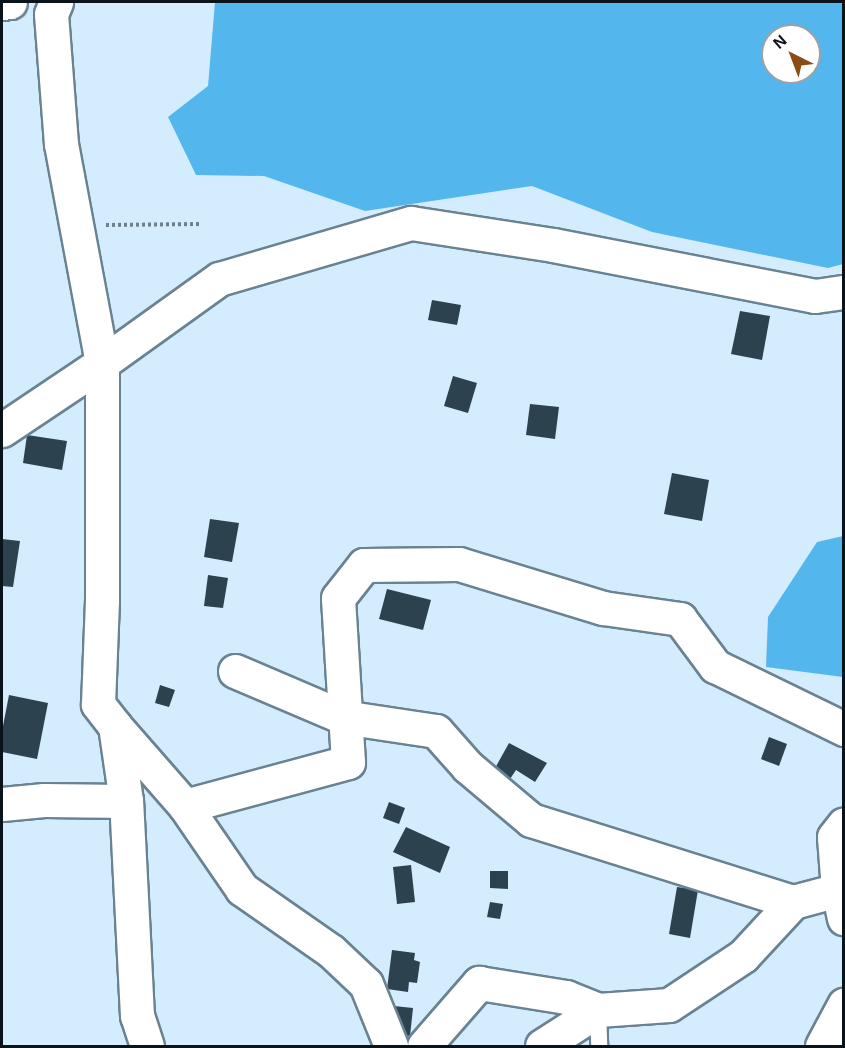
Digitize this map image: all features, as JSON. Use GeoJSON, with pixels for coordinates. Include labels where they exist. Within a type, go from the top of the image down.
{"type":"FeatureCollection","features":[{"type":"Feature","properties":{"kind":"street"},"geometry":{"type":"LineString","coordinates":[[2,3],[10,2]]}},
{"type":"Feature","properties":{"kind":"street"},"geometry":{"type":"LineString","coordinates":[[56,2],[51,15],[60,144],[102,363],[102,601],[98,704],[184,806],[242,889],[331,951],[366,984],[391,1047]]}},
{"type":"Feature","properties":{"kind":"street"},"geometry":{"type":"LineString","coordinates":[[2,430],[102,363],[219,279],[411,223],[553,245],[815,296],[843,292]]}},
{"type":"Feature","properties":{"kind":"street"},"geometry":{"type":"LineString","coordinates":[[184,806],[348,762],[343,717],[338,598],[364,564],[459,564],[603,608],[680,619],[715,666],[843,729]]}},
{"type":"Feature","properties":{"kind":"street"},"geometry":{"type":"LineString","coordinates":[[235,671],[343,717],[436,731],[468,767],[531,820],[793,902],[841,904],[834,837],[843,824]]}},
{"type":"Feature","properties":{"kind":"street"},"geometry":{"type":"LineString","coordinates":[[115,726],[126,801],[137,1016],[147,1047]]}},
{"type":"Feature","properties":{"kind":"street"},"geometry":{"type":"LineString","coordinates":[[2,804],[44,800],[126,801]]}},
{"type":"Feature","properties":{"kind":"street"},"geometry":{"type":"LineString","coordinates":[[423,1047],[479,983],[566,997],[598,1010],[669,1005],[743,956],[793,902]]}},
{"type":"Feature","properties":{"kind":"street"},"geometry":{"type":"LineString","coordinates":[[822,1047],[843,1005]]}},
{"type":"Feature","properties":{"kind":"street"},"geometry":{"type":"LineString","coordinates":[[542,1047],[598,1010]]}},
{"type":"Feature","properties":{"kind":"lane"},"geometry":{"type":"LineString","coordinates":[[598,1010],[599,1047]]}},
{"type":"Feature","properties":{"kind":"path"},"geometry":{"type":"LineString","coordinates":[[76,225],[202,224]]}},
{"type":"Feature","properties":{"kind":"shaded area"},"geometry":{"type":"Polygon","coordinates":[[[215,2],[843,2],[843,264],[828,268],[652,232],[532,186],[365,211],[264,176],[196,175],[168,117],[208,86],[215,2]]]}},
{"type":"Feature","properties":{"kind":"shaded area"},"geometry":{"type":"Polygon","coordinates":[[[843,536],[843,677],[766,667],[768,617],[817,542],[843,536]]]}},
{"type":"Feature","properties":{"kind":"building"},"geometry":{"type":"Polygon","coordinates":[[[432,300],[461,305],[457,325],[428,320],[432,300]]]}},
{"type":"Feature","properties":{"kind":"building"},"geometry":{"type":"Polygon","coordinates":[[[740,311],[770,316],[762,360],[731,354],[740,311]]]}},
{"type":"Feature","properties":{"kind":"building"},"geometry":{"type":"Polygon","coordinates":[[[453,376],[477,383],[468,413],[444,406],[453,376]]]}},
{"type":"Feature","properties":{"kind":"building"},"geometry":{"type":"Polygon","coordinates":[[[530,404],[559,407],[555,439],[526,435],[530,404]]]}},
{"type":"Feature","properties":{"kind":"building"},"geometry":{"type":"Polygon","coordinates":[[[27,435],[67,441],[62,470],[23,463],[27,435]]]}},
{"type":"Feature","properties":{"kind":"building"},"geometry":{"type":"Polygon","coordinates":[[[672,473],[709,480],[702,521],[664,514],[672,473]]]}},
{"type":"Feature","properties":{"kind":"building"},"geometry":{"type":"Polygon","coordinates":[[[210,519],[239,523],[232,562],[204,557],[210,519]]]}},
{"type":"Feature","properties":{"kind":"building"},"geometry":{"type":"Polygon","coordinates":[[[2,539],[20,541],[13,587],[2,586],[2,539]]]}},
{"type":"Feature","properties":{"kind":"building"},"geometry":{"type":"Polygon","coordinates":[[[208,575],[228,578],[223,608],[204,606],[208,575]]]}},
{"type":"Feature","properties":{"kind":"building"},"geometry":{"type":"Polygon","coordinates":[[[387,589],[431,600],[423,630],[379,619],[387,589]]]}},
{"type":"Feature","properties":{"kind":"building"},"geometry":{"type":"Polygon","coordinates":[[[160,685],[175,690],[169,707],[155,703],[160,685]]]}},
{"type":"Feature","properties":{"kind":"building"},"geometry":{"type":"Polygon","coordinates":[[[9,695],[48,703],[37,759],[2,752],[2,731],[9,695]]]}},
{"type":"Feature","properties":{"kind":"building"},"geometry":{"type":"Polygon","coordinates":[[[769,737],[787,744],[779,766],[761,759],[769,737]]]}},
{"type":"Feature","properties":{"kind":"building"},"geometry":{"type":"Polygon","coordinates":[[[509,743],[547,763],[535,782],[516,770],[510,779],[494,770],[509,743]]]}},
{"type":"Feature","properties":{"kind":"building"},"geometry":{"type":"Polygon","coordinates":[[[389,802],[405,808],[399,824],[383,818],[389,802]]]}},
{"type":"Feature","properties":{"kind":"building"},"geometry":{"type":"Polygon","coordinates":[[[406,827],[450,847],[440,873],[393,852],[406,827]]]}},
{"type":"Feature","properties":{"kind":"building"},"geometry":{"type":"Polygon","coordinates":[[[411,865],[415,902],[397,904],[393,867],[411,865]]]}},
{"type":"Feature","properties":{"kind":"building"},"geometry":{"type":"Polygon","coordinates":[[[490,871],[508,871],[508,889],[490,888],[490,871]]]}},
{"type":"Feature","properties":{"kind":"building"},"geometry":{"type":"Polygon","coordinates":[[[677,887],[698,890],[690,938],[669,934],[677,887]]]}},
{"type":"Feature","properties":{"kind":"building"},"geometry":{"type":"Polygon","coordinates":[[[490,902],[503,904],[500,919],[487,917],[490,902]]]}},
{"type":"Feature","properties":{"kind":"building"},"geometry":{"type":"Polygon","coordinates":[[[392,950],[415,953],[414,960],[420,962],[417,983],[409,982],[408,992],[387,989],[392,950]]]}},
{"type":"Feature","properties":{"kind":"building"},"geometry":{"type":"Polygon","coordinates":[[[394,1006],[413,1008],[410,1036],[391,1034],[394,1006]]]}}]}
